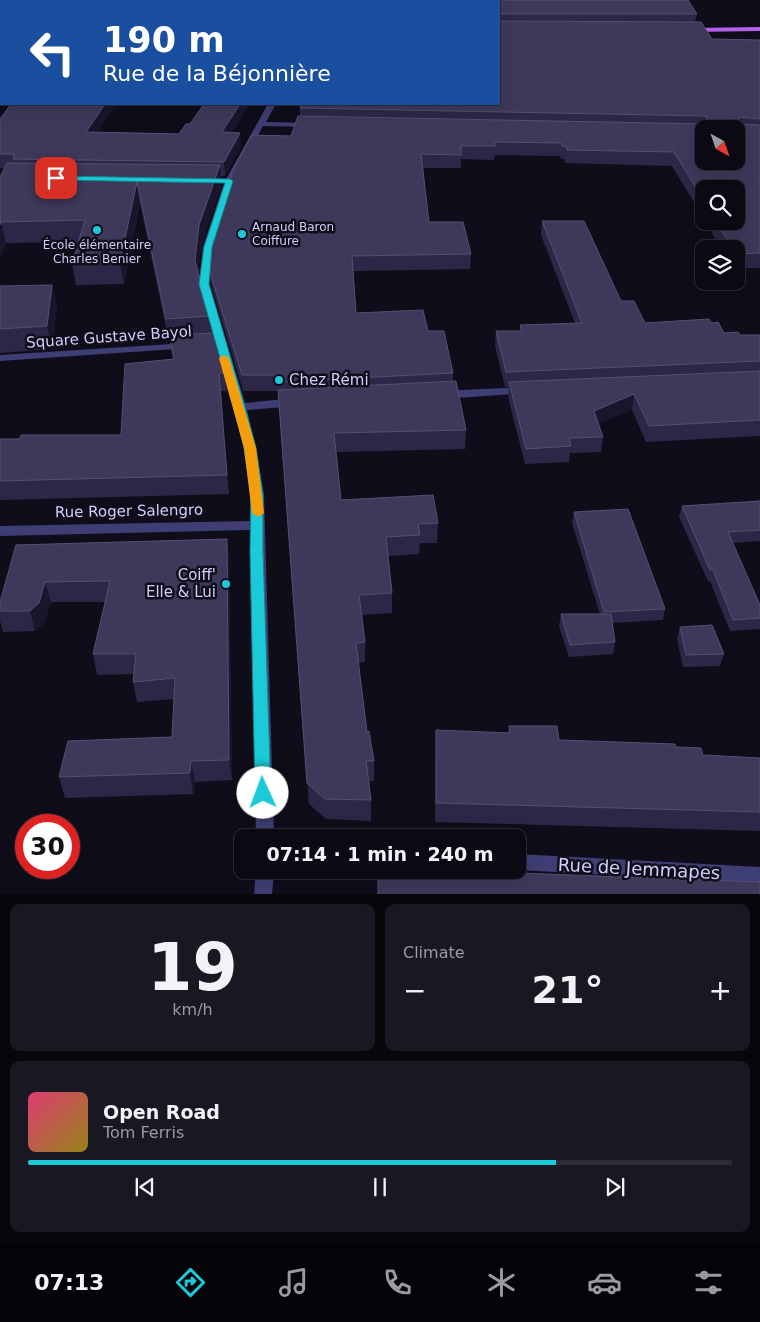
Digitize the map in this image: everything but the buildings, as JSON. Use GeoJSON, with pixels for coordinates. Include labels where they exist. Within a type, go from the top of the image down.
{"type":"FeatureCollection","features":[{"type":"Feature","properties":{"kind":"main road"},"geometry":{"type":"LineString","coordinates":[[760,29],[686,34],[760,37]]}},
{"type":"Feature","properties":{"kind":"street"},"geometry":{"type":"LineString","coordinates":[[265,829],[257,495],[250,448],[240,407],[216,344],[204,284],[204,265],[224,181],[271,105]]}},
{"type":"Feature","properties":{"kind":"street"},"geometry":{"type":"LineString","coordinates":[[260,124],[320,125]]}},
{"type":"Feature","properties":{"kind":"street","name":"Square Gustave Bayol"},"geometry":{"type":"LineString","coordinates":[[0,358],[196,346]]}},
{"type":"Feature","properties":{"kind":"street"},"geometry":{"type":"LineString","coordinates":[[432,396],[532,391]]}},
{"type":"Feature","properties":{"kind":"street"},"geometry":{"type":"LineString","coordinates":[[240,407],[303,401]]}},
{"type":"Feature","properties":{"kind":"street","name":"Rue Roger Salengro"},"geometry":{"type":"LineString","coordinates":[[0,531],[258,525]]}},
{"type":"Feature","properties":{"kind":"street","name":"Rue de Jemmapes"},"geometry":{"type":"LineString","coordinates":[[526,862],[760,875]]}},
{"type":"Feature","properties":{"kind":"street"},"geometry":{"type":"LineString","coordinates":[[263,894],[264,879]]}},
{"type":"Feature","properties":{"kind":"slow traffic"},"geometry":{"type":"LineString","coordinates":[[224,358],[240,407],[250,448],[258,513]]}},
{"type":"Feature","properties":{"kind":"place","name":"École élémentaire Charles Benier"},"geometry":{"type":"Point","coordinates":[97,230]}},
{"type":"Feature","properties":{"kind":"place","name":"Arnaud Baron Coiffure"},"geometry":{"type":"Point","coordinates":[242,234]}},
{"type":"Feature","properties":{"kind":"place","name":"Chez Rémi"},"geometry":{"type":"Point","coordinates":[279,380]}},
{"type":"Feature","properties":{"kind":"place","name":"Coiff' Elle & Lui"},"geometry":{"type":"Point","coordinates":[226,584]}},
{"type":"Feature","properties":{"kind":"route"},"geometry":{"type":"LineString","coordinates":[[56,178],[230,181],[208,247],[204,265],[204,284],[240,407],[250,448],[257,495],[263,793]]}}]}
